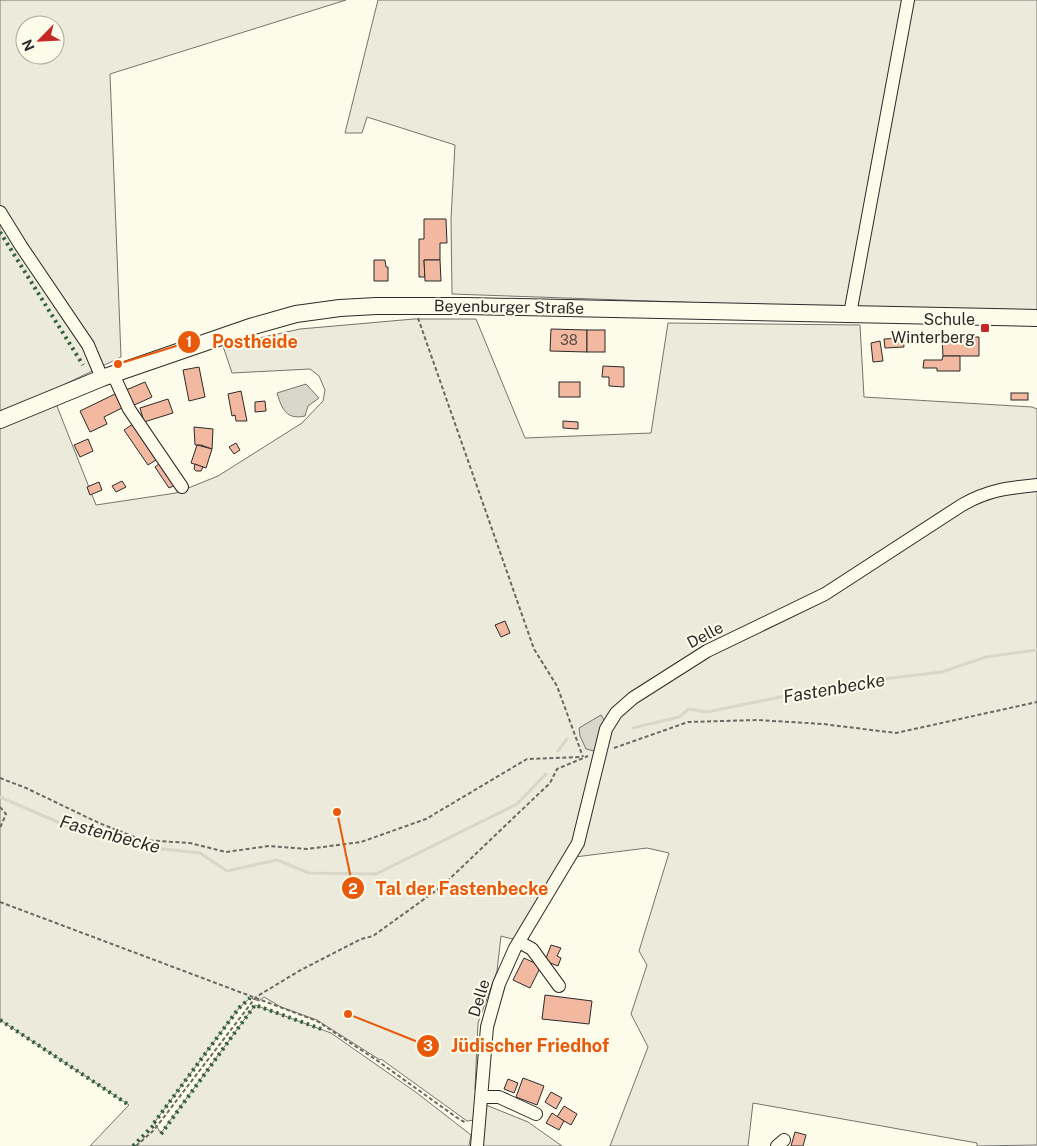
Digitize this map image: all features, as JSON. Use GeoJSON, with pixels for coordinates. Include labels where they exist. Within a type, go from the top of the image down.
{"type":"FeatureCollection","features":[{"type":"Feature","properties":{"kind":"main road","name":"Beyenburger Straße"},"geometry":{"type":"LineString","coordinates":[[0,420],[108,376],[250,327],[296,314],[340,308],[413,305],[1037,318]]}},
{"type":"Feature","properties":{"kind":"street"},"geometry":{"type":"LineString","coordinates":[[850,314],[908,0]]}},
{"type":"Feature","properties":{"kind":"street"},"geometry":{"type":"LineString","coordinates":[[0,212],[182,487]]}},
{"type":"Feature","properties":{"kind":"street","name":"Delle"},"geometry":{"type":"LineString","coordinates":[[477,1146],[480,1130],[487,1027],[499,984],[519,942],[578,843],[587,815],[599,753],[606,728],[616,712],[633,698],[707,651],[825,594],[981,494],[1006,488],[1037,485]]}},
{"type":"Feature","properties":{"kind":"street"},"geometry":{"type":"LineString","coordinates":[[519,942],[532,949],[559,986]]}},
{"type":"Feature","properties":{"kind":"street"},"geometry":{"type":"LineString","coordinates":[[482,1097],[499,1097],[536,1114]]}},
{"type":"Feature","properties":{"kind":"path"},"geometry":{"type":"LineString","coordinates":[[413,305],[534,649],[556,686],[583,757]]}},
{"type":"Feature","properties":{"kind":"path"},"geometry":{"type":"LineString","coordinates":[[136,1146],[154,1130],[256,997],[299,971],[361,939],[373,936],[434,892],[550,783],[557,769],[583,757],[688,722],[757,720],[823,724],[896,733],[1037,702]]}},
{"type":"Feature","properties":{"kind":"path"},"geometry":{"type":"LineString","coordinates":[[0,778],[26,788],[99,823],[142,840],[190,843],[226,852],[269,846],[307,849],[361,842],[426,819],[527,759],[583,757]]}},
{"type":"Feature","properties":{"kind":"path"},"geometry":{"type":"LineString","coordinates":[[0,807],[6,814],[0,828]]}},
{"type":"Feature","properties":{"kind":"path"},"geometry":{"type":"LineString","coordinates":[[0,902],[317,1021],[375,1059],[456,1117],[480,1130]]}},
{"type":"Feature","properties":{"kind":"shaded area"},"geometry":{"type":"Polygon","coordinates":[[[0,0],[346,0],[110,74],[121,357],[51,391],[96,505],[176,493],[218,476],[302,423],[323,401],[325,390],[319,376],[310,369],[232,373],[223,346],[300,329],[414,319],[476,319],[525,438],[651,433],[668,323],[860,325],[864,397],[1032,407],[1037,409],[1037,1145],[977,1146],[977,1143],[753,1103],[748,1146],[610,1146],[648,1047],[631,1014],[647,965],[639,951],[669,853],[647,848],[567,858],[516,940],[501,936],[497,971],[478,1023],[475,1120],[467,1121],[381,1059],[317,1020],[281,1007],[264,997],[259,1001],[250,998],[239,1008],[154,1123],[161,1133],[255,1005],[331,1033],[417,1093],[471,1135],[469,1146],[90,1146],[129,1105],[0,1020],[0,0]]]}},
{"type":"Feature","properties":{"kind":"shaded area"},"geometry":{"type":"Polygon","coordinates":[[[378,0],[904,0],[848,308],[452,294],[451,219],[455,145],[367,117],[362,133],[345,133],[378,0]]]}},
{"type":"Feature","properties":{"kind":"shaded area"},"geometry":{"type":"Polygon","coordinates":[[[910,0],[1037,0],[1037,312],[854,310],[910,0]]]}},
{"type":"Feature","properties":{"kind":"shaded area"},"geometry":{"type":"Polygon","coordinates":[[[306,384],[319,398],[308,406],[305,416],[290,415],[283,409],[277,393],[306,384]]]}},
{"type":"Feature","properties":{"kind":"shaded area"},"geometry":{"type":"Polygon","coordinates":[[[601,715],[606,723],[594,751],[586,749],[580,736],[579,728],[601,715]]]}},
{"type":"Feature","properties":{"kind":"shaded area"},"geometry":{"type":"Polygon","coordinates":[[[481,1103],[528,1122],[562,1146],[475,1146],[481,1103]]]}},
{"type":"Feature","properties":{"kind":"building"},"geometry":{"type":"Polygon","coordinates":[[[424,219],[446,219],[447,243],[440,243],[440,260],[424,260],[425,277],[419,277],[419,239],[424,239],[424,219]]]}},
{"type":"Feature","properties":{"kind":"building"},"geometry":{"type":"Polygon","coordinates":[[[374,260],[385,260],[386,267],[388,267],[388,281],[374,281],[374,260]]]}},
{"type":"Feature","properties":{"kind":"building"},"geometry":{"type":"Polygon","coordinates":[[[424,260],[440,260],[441,281],[425,281],[424,260]]]}},
{"type":"Feature","properties":{"kind":"building"},"geometry":{"type":"Polygon","coordinates":[[[551,329],[587,330],[587,352],[550,351],[551,329]]]}},
{"type":"Feature","properties":{"kind":"building"},"geometry":{"type":"Polygon","coordinates":[[[587,330],[605,330],[605,352],[587,352],[587,330]]]}},
{"type":"Feature","properties":{"kind":"building"},"geometry":{"type":"Polygon","coordinates":[[[942,337],[979,337],[979,356],[943,356],[942,337]]]}},
{"type":"Feature","properties":{"kind":"building"},"geometry":{"type":"Polygon","coordinates":[[[903,338],[904,347],[885,348],[884,339],[903,338]]]}},
{"type":"Feature","properties":{"kind":"building"},"geometry":{"type":"Polygon","coordinates":[[[880,341],[883,361],[873,362],[871,343],[880,341]]]}},
{"type":"Feature","properties":{"kind":"building"},"geometry":{"type":"Polygon","coordinates":[[[943,356],[960,356],[960,371],[937,371],[937,368],[923,368],[924,360],[942,360],[943,356]]]}},
{"type":"Feature","properties":{"kind":"building"},"geometry":{"type":"Polygon","coordinates":[[[603,366],[624,367],[624,387],[609,386],[609,377],[602,377],[603,366]]]}},
{"type":"Feature","properties":{"kind":"building"},"geometry":{"type":"Polygon","coordinates":[[[199,367],[205,397],[189,401],[183,370],[199,367]]]}},
{"type":"Feature","properties":{"kind":"building"},"geometry":{"type":"Polygon","coordinates":[[[145,382],[152,397],[132,406],[126,390],[145,382]]]}},
{"type":"Feature","properties":{"kind":"building"},"geometry":{"type":"Polygon","coordinates":[[[559,382],[580,382],[580,397],[559,397],[559,382]]]}},
{"type":"Feature","properties":{"kind":"building"},"geometry":{"type":"Polygon","coordinates":[[[241,391],[247,421],[236,421],[235,415],[232,416],[228,394],[241,391]]]}},
{"type":"Feature","properties":{"kind":"building"},"geometry":{"type":"Polygon","coordinates":[[[1011,393],[1028,393],[1028,400],[1011,400],[1011,393]]]}},
{"type":"Feature","properties":{"kind":"building"},"geometry":{"type":"Polygon","coordinates":[[[115,394],[122,408],[104,417],[107,424],[90,432],[80,411],[115,394]]]}},
{"type":"Feature","properties":{"kind":"building"},"geometry":{"type":"Polygon","coordinates":[[[168,399],[173,413],[144,422],[140,408],[168,399]]]}},
{"type":"Feature","properties":{"kind":"building"},"geometry":{"type":"Polygon","coordinates":[[[265,401],[266,411],[255,412],[255,402],[265,401]]]}},
{"type":"Feature","properties":{"kind":"building"},"geometry":{"type":"Polygon","coordinates":[[[563,421],[578,422],[578,429],[563,428],[563,421]]]}},
{"type":"Feature","properties":{"kind":"building"},"geometry":{"type":"Polygon","coordinates":[[[133,424],[156,460],[148,465],[124,430],[133,424]]]}},
{"type":"Feature","properties":{"kind":"building"},"geometry":{"type":"Polygon","coordinates":[[[194,427],[213,429],[212,449],[195,445],[194,427]]]}},
{"type":"Feature","properties":{"kind":"building"},"geometry":{"type":"Polygon","coordinates":[[[88,439],[93,451],[80,457],[74,445],[88,439]]]}},
{"type":"Feature","properties":{"kind":"building"},"geometry":{"type":"Polygon","coordinates":[[[236,443],[240,450],[234,454],[229,447],[236,443]]]}},
{"type":"Feature","properties":{"kind":"building"},"geometry":{"type":"Polygon","coordinates":[[[197,445],[212,449],[206,468],[191,463],[197,445]]]}},
{"type":"Feature","properties":{"kind":"building"},"geometry":{"type":"Polygon","coordinates":[[[160,463],[175,485],[169,488],[155,467],[160,463]]]}},
{"type":"Feature","properties":{"kind":"building"},"geometry":{"type":"Polygon","coordinates":[[[195,464],[203,467],[201,471],[194,469],[195,464]]]}},
{"type":"Feature","properties":{"kind":"building"},"geometry":{"type":"Polygon","coordinates":[[[122,481],[126,487],[116,492],[112,486],[122,481]]]}},
{"type":"Feature","properties":{"kind":"building"},"geometry":{"type":"Polygon","coordinates":[[[99,482],[102,490],[90,495],[87,487],[99,482]]]}},
{"type":"Feature","properties":{"kind":"building"},"geometry":{"type":"Polygon","coordinates":[[[505,621],[510,633],[501,637],[495,625],[505,621]]]}},
{"type":"Feature","properties":{"kind":"building"},"geometry":{"type":"Polygon","coordinates":[[[551,945],[561,948],[557,956],[561,958],[558,966],[545,961],[551,945]]]}},
{"type":"Feature","properties":{"kind":"building"},"geometry":{"type":"Polygon","coordinates":[[[524,958],[541,966],[530,988],[513,980],[524,958]]]}},
{"type":"Feature","properties":{"kind":"building"},"geometry":{"type":"Polygon","coordinates":[[[545,995],[592,1001],[589,1024],[542,1019],[545,995]]]}},
{"type":"Feature","properties":{"kind":"building"},"geometry":{"type":"Polygon","coordinates":[[[523,1078],[544,1086],[537,1105],[516,1097],[523,1078]]]}},
{"type":"Feature","properties":{"kind":"building"},"geometry":{"type":"Polygon","coordinates":[[[508,1079],[518,1083],[514,1093],[504,1089],[508,1079]]]}},
{"type":"Feature","properties":{"kind":"building"},"geometry":{"type":"Polygon","coordinates":[[[551,1092],[562,1098],[556,1109],[545,1102],[551,1092]]]}},
{"type":"Feature","properties":{"kind":"building"},"geometry":{"type":"Polygon","coordinates":[[[564,1106],[577,1114],[571,1125],[557,1117],[564,1106]]]}},
{"type":"Feature","properties":{"kind":"building"},"geometry":{"type":"Polygon","coordinates":[[[552,1113],[564,1121],[559,1130],[546,1123],[552,1113]]]}},
{"type":"Feature","properties":{"kind":"building"},"geometry":{"type":"Polygon","coordinates":[[[795,1132],[806,1135],[803,1146],[791,1146],[795,1132]]]}},
{"type":"Feature","properties":{"kind":"waterway","name":"Fastenbecke"},"geometry":{"type":"LineString","coordinates":[[633,728],[679,717],[689,709],[707,712],[849,683],[942,672],[986,657],[1037,650]]}},
{"type":"Feature","properties":{"kind":"waterway","name":"Fastenbecke"},"geometry":{"type":"LineString","coordinates":[[558,751],[567,739]]}},
{"type":"Feature","properties":{"kind":"waterway","name":"Fastenbecke"},"geometry":{"type":"LineString","coordinates":[[0,797],[67,826],[145,847],[200,853],[227,871],[277,860],[309,873],[376,874],[517,804],[546,774]]}},
{"type":"Feature","properties":{"kind":"hedge"},"geometry":{"type":"LineString","coordinates":[[0,232],[83,365]]}},
{"type":"Feature","properties":{"kind":"hedge"},"geometry":{"type":"LineString","coordinates":[[154,1123],[239,1008],[250,998]]}},
{"type":"Feature","properties":{"kind":"hedge"},"geometry":{"type":"LineString","coordinates":[[161,1134],[255,1005],[324,1030]]}},
{"type":"Feature","properties":{"kind":"hedge"},"geometry":{"type":"LineString","coordinates":[[0,1020],[129,1105]]}},
{"type":"Feature","properties":{"kind":"hedge"},"geometry":{"type":"LineString","coordinates":[[133,1146],[155,1124]]}},
{"type":"Feature","properties":{"kind":"place","name":"Schule Winterberg"},"geometry":{"type":"Point","coordinates":[985,328]}},
{"type":"Feature","properties":{"kind":"place","name":"Postheide"},"geometry":{"type":"Point","coordinates":[118,364]}},
{"type":"Feature","properties":{"kind":"place","name":"Tal der Fastenbecke"},"geometry":{"type":"Point","coordinates":[337,812]}},
{"type":"Feature","properties":{"kind":"place","name":"Jüdischer Friedhof"},"geometry":{"type":"Point","coordinates":[348,1014]}}]}
